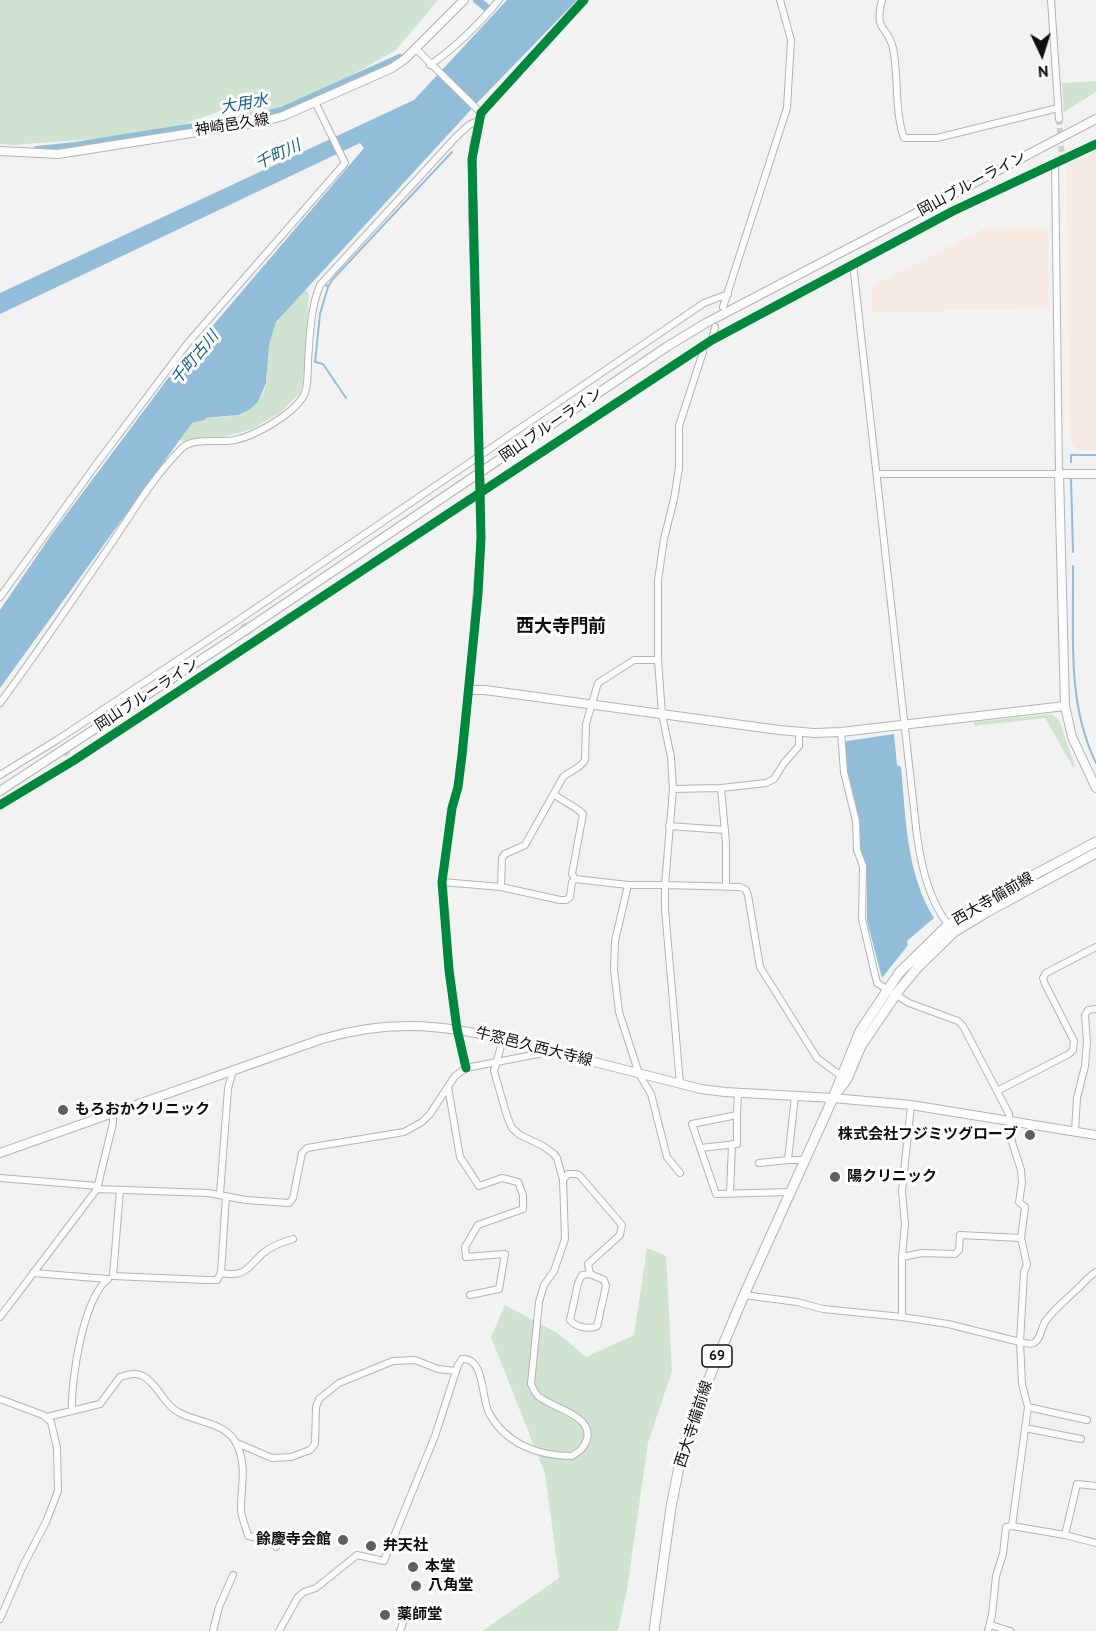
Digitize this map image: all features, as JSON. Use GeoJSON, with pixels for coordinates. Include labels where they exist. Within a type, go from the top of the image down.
{"type":"FeatureCollection","features":[{"type":"Feature","properties":{"kind":"main road","name":"神崎邑久線"},"geometry":{"type":"LineString","coordinates":[[0,151],[44,155],[102,148],[206,129],[261,122],[283,116],[392,68],[405,59],[464,0]]}},
{"type":"Feature","properties":{"kind":"main road"},"geometry":{"type":"LineString","coordinates":[[1047,145],[1096,113]]}},
{"type":"Feature","properties":{"kind":"main road","name":"岡山ブルーライン"},"geometry":{"type":"LineString","coordinates":[[0,790],[214,651],[668,346],[706,323],[1096,119]]}},
{"type":"Feature","properties":{"kind":"main road","name":"西大寺備前線"},"geometry":{"type":"LineString","coordinates":[[833,1098],[847,1079],[861,1046],[899,973],[951,929],[993,898],[1096,842]]}},
{"type":"Feature","properties":{"kind":"main road","name":"西大寺備前線"},"geometry":{"type":"LineString","coordinates":[[951,929],[1096,853]]}},
{"type":"Feature","properties":{"kind":"main road","name":"西大寺備前線"},"geometry":{"type":"LineString","coordinates":[[654,1631],[671,1507],[680,1462],[694,1414],[744,1295],[833,1098],[860,1031],[891,992]]}},
{"type":"Feature","properties":{"kind":"main road","name":"牛窓邑久西大寺線"},"geometry":{"type":"LineString","coordinates":[[0,1153],[322,1039],[359,1029],[398,1025],[457,1029],[700,1089],[833,1098]]}},
{"type":"Feature","properties":{"kind":"street"},"geometry":{"type":"LineString","coordinates":[[432,67],[485,16],[498,0]]}},
{"type":"Feature","properties":{"kind":"street"},"geometry":{"type":"LineString","coordinates":[[0,703],[37,653],[157,477],[184,446],[192,442],[236,439],[257,432],[276,422],[305,393],[313,301],[320,285],[456,136],[481,116],[584,0]]}},
{"type":"Feature","properties":{"kind":"street"},"geometry":{"type":"LineString","coordinates":[[723,307],[787,108],[791,40],[780,0]]}},
{"type":"Feature","properties":{"kind":"street"},"geometry":{"type":"LineString","coordinates":[[882,0],[879,26],[892,45],[899,115],[904,138],[937,138],[1058,108]]}},
{"type":"Feature","properties":{"kind":"street"},"geometry":{"type":"LineString","coordinates":[[1051,0],[1059,119]]}},
{"type":"Feature","properties":{"kind":"street"},"geometry":{"type":"LineString","coordinates":[[415,48],[481,116],[472,159],[480,464]]}},
{"type":"Feature","properties":{"kind":"street"},"geometry":{"type":"LineString","coordinates":[[0,597],[187,344],[345,163],[315,102]]}},
{"type":"Feature","properties":{"kind":"street"},"geometry":{"type":"LineString","coordinates":[[0,805],[252,637],[480,493],[702,346],[953,211],[1096,144]]}},
{"type":"Feature","properties":{"kind":"street"},"geometry":{"type":"LineString","coordinates":[[1055,163],[1065,706],[1075,744],[1096,788]]}},
{"type":"Feature","properties":{"kind":"street"},"geometry":{"type":"LineString","coordinates":[[853,264],[921,861],[932,896],[951,929]]}},
{"type":"Feature","properties":{"kind":"street"},"geometry":{"type":"LineString","coordinates":[[0,775],[59,742],[241,621],[480,454],[704,303],[728,294]]}},
{"type":"Feature","properties":{"kind":"street"},"geometry":{"type":"LineString","coordinates":[[712,340],[715,327]]}},
{"type":"Feature","properties":{"kind":"street"},"geometry":{"type":"LineString","coordinates":[[680,1084],[665,909],[672,789],[671,758],[662,714],[658,660],[658,580],[664,538],[679,468],[680,426],[703,352],[702,346]]}},
{"type":"Feature","properties":{"kind":"street"},"geometry":{"type":"LineString","coordinates":[[877,474],[1096,474]]}},
{"type":"Feature","properties":{"kind":"street"},"geometry":{"type":"LineString","coordinates":[[466,1068],[457,1029],[449,970],[442,882],[452,808],[458,787],[469,690],[481,538],[481,480]]}},
{"type":"Feature","properties":{"kind":"street"},"geometry":{"type":"LineString","coordinates":[[501,887],[502,858],[525,845],[563,777],[569,771],[582,765],[585,760],[586,724],[598,683],[622,665],[634,660],[658,660]]}},
{"type":"Feature","properties":{"kind":"street"},"geometry":{"type":"LineString","coordinates":[[469,690],[485,690],[799,732],[841,732],[1065,706]]}},
{"type":"Feature","properties":{"kind":"street"},"geometry":{"type":"LineString","coordinates":[[672,789],[722,788],[766,783],[774,779],[799,746],[799,732]]}},
{"type":"Feature","properties":{"kind":"street"},"geometry":{"type":"LineString","coordinates":[[841,732],[844,772],[856,822],[858,850],[862,866],[862,919],[877,983],[909,1003],[958,1021],[963,1026],[1011,1121],[1012,1142],[1021,1170],[1022,1183],[1019,1202],[1025,1207],[1021,1238],[1027,1265],[1024,1272],[1020,1342],[1022,1384],[1028,1407],[1012,1526]]}},
{"type":"Feature","properties":{"kind":"street"},"geometry":{"type":"LineString","coordinates":[[722,788],[726,887]]}},
{"type":"Feature","properties":{"kind":"street"},"geometry":{"type":"LineString","coordinates":[[554,794],[583,814],[572,874],[575,879]]}},
{"type":"Feature","properties":{"kind":"street"},"geometry":{"type":"LineString","coordinates":[[669,826],[725,830]]}},
{"type":"Feature","properties":{"kind":"street"},"geometry":{"type":"LineString","coordinates":[[442,882],[501,887],[549,899],[566,900],[570,897],[572,882],[575,879]]}},
{"type":"Feature","properties":{"kind":"street"},"geometry":{"type":"LineString","coordinates":[[575,879],[628,885],[740,887],[746,890],[760,967],[817,1058],[840,1076]]}},
{"type":"Feature","properties":{"kind":"street"},"geometry":{"type":"LineString","coordinates":[[628,885],[615,941],[614,970],[619,1012],[639,1074],[651,1094],[667,1157],[680,1173]]}},
{"type":"Feature","properties":{"kind":"street"},"geometry":{"type":"LineString","coordinates":[[997,1090],[1073,1050],[1074,1041],[1044,984],[1044,975],[1096,947]]}},
{"type":"Feature","properties":{"kind":"street"},"geometry":{"type":"LineString","coordinates":[[1075,1131],[1077,1098],[1085,1066],[1087,1042],[1085,1015],[1088,1010],[1096,1009]]}},
{"type":"Feature","properties":{"kind":"street"},"geometry":{"type":"LineString","coordinates":[[279,1631],[298,1597],[316,1588],[357,1555],[384,1561],[435,1436],[459,1361],[462,1359],[466,1358],[474,1363],[479,1372],[488,1411],[500,1430],[513,1441],[558,1456],[572,1456],[585,1446],[588,1435],[586,1427],[580,1420],[536,1395],[531,1384],[539,1302],[544,1285],[554,1270],[565,1239],[563,1180],[554,1154],[512,1128],[494,1071],[503,1040]]}},
{"type":"Feature","properties":{"kind":"street"},"geometry":{"type":"LineString","coordinates":[[0,1178],[120,1190],[223,1195],[289,1203],[293,1198],[302,1153],[307,1148],[404,1132],[422,1122],[430,1114],[455,1076],[466,1068],[551,1051]]}},
{"type":"Feature","properties":{"kind":"street"},"geometry":{"type":"LineString","coordinates":[[33,1273],[217,1280],[221,1273],[228,1089],[233,1070]]}},
{"type":"Feature","properties":{"kind":"street"},"geometry":{"type":"LineString","coordinates":[[448,1086],[460,1156],[479,1186],[502,1178],[518,1182],[523,1195],[524,1209],[478,1225],[465,1246],[466,1257],[505,1254],[499,1289],[470,1294]]}},
{"type":"Feature","properties":{"kind":"street"},"geometry":{"type":"LineString","coordinates":[[700,1148],[737,1144],[738,1093]]}},
{"type":"Feature","properties":{"kind":"street"},"geometry":{"type":"LineString","coordinates":[[788,1160],[795,1096]]}},
{"type":"Feature","properties":{"kind":"street"},"geometry":{"type":"LineString","coordinates":[[833,1098],[911,1105],[1096,1135]]}},
{"type":"Feature","properties":{"kind":"street"},"geometry":{"type":"LineString","coordinates":[[902,1317],[904,1224],[902,1191],[911,1105]]}},
{"type":"Feature","properties":{"kind":"street"},"geometry":{"type":"LineString","coordinates":[[0,1317],[97,1188],[113,1123],[113,1112]]}},
{"type":"Feature","properties":{"kind":"street"},"geometry":{"type":"LineString","coordinates":[[737,1115],[692,1124],[716,1194],[790,1192]]}},
{"type":"Feature","properties":{"kind":"street"},"geometry":{"type":"LineString","coordinates":[[730,1193],[732,1144]]}},
{"type":"Feature","properties":{"kind":"street"},"geometry":{"type":"LineString","coordinates":[[759,1163],[805,1160]]}},
{"type":"Feature","properties":{"kind":"street"},"geometry":{"type":"LineString","coordinates":[[563,1180],[568,1174],[580,1176],[622,1225],[620,1235],[588,1264],[590,1274]]}},
{"type":"Feature","properties":{"kind":"street"},"geometry":{"type":"LineString","coordinates":[[72,1410],[72,1386],[86,1323],[100,1288],[111,1277],[120,1190]]}},
{"type":"Feature","properties":{"kind":"street"},"geometry":{"type":"LineString","coordinates":[[902,1257],[922,1253],[955,1254],[959,1250],[960,1235],[1021,1238]]}},
{"type":"Feature","properties":{"kind":"street"},"geometry":{"type":"LineString","coordinates":[[221,1273],[235,1276],[248,1269],[263,1253],[280,1243],[293,1239]]}},
{"type":"Feature","properties":{"kind":"street"},"geometry":{"type":"LineString","coordinates":[[744,1295],[797,1302],[823,1309],[948,1323],[1028,1344],[1034,1343],[1045,1322],[1056,1309],[1089,1276],[1096,1272]]}},
{"type":"Feature","properties":{"kind":"street"},"geometry":{"type":"LineString","coordinates":[[590,1274],[604,1280],[606,1286],[597,1326],[591,1328],[574,1325],[570,1320],[579,1279],[582,1275],[590,1274]]}},
{"type":"Feature","properties":{"kind":"street"},"geometry":{"type":"LineString","coordinates":[[47,1417],[100,1404],[109,1395],[116,1381],[128,1374],[136,1374],[149,1381],[171,1408],[186,1416],[219,1427],[237,1443],[272,1458],[291,1457],[310,1450],[315,1444],[316,1407],[319,1399],[339,1383],[393,1361],[415,1360],[438,1369],[456,1371]]}},
{"type":"Feature","properties":{"kind":"street"},"geometry":{"type":"LineString","coordinates":[[0,1399],[47,1417],[54,1428],[58,1491],[56,1500],[0,1620]]}},
{"type":"Feature","properties":{"kind":"street"},"geometry":{"type":"LineString","coordinates":[[1028,1407],[1087,1419]]}},
{"type":"Feature","properties":{"kind":"street"},"geometry":{"type":"LineString","coordinates":[[1025,1428],[1082,1439]]}},
{"type":"Feature","properties":{"kind":"street"},"geometry":{"type":"LineString","coordinates":[[237,1443],[244,1466],[241,1512],[248,1536],[269,1540],[276,1547]]}},
{"type":"Feature","properties":{"kind":"street"},"geometry":{"type":"LineString","coordinates":[[1065,1534],[1077,1484],[1096,1486]]}},
{"type":"Feature","properties":{"kind":"street"},"geometry":{"type":"LineString","coordinates":[[1010,1631],[990,1628],[996,1576],[1003,1554],[1006,1527],[1065,1534],[1096,1543]]}},
{"type":"Feature","properties":{"kind":"street"},"geometry":{"type":"LineString","coordinates":[[213,1631],[219,1607],[232,1575]]}},
{"type":"Feature","properties":{"kind":"street"},"geometry":{"type":"LineString","coordinates":[[400,1631],[408,1608]]}},
{"type":"Feature","properties":{"kind":"shaded area"},"geometry":{"type":"Polygon","coordinates":[[[1096,151],[1096,451],[1079,451],[1070,442],[1067,165],[1096,151]]]}},
{"type":"Feature","properties":{"kind":"shaded area"},"geometry":{"type":"Polygon","coordinates":[[[1048,227],[1048,309],[872,312],[871,287],[985,228],[1048,227]]]}},
{"type":"Feature","properties":{"kind":"green space"},"geometry":{"type":"Polygon","coordinates":[[[0,0],[438,0],[396,50],[345,79],[282,107],[254,115],[220,111],[177,127],[105,138],[13,145],[0,144],[0,0]]]}},
{"type":"Feature","properties":{"kind":"green space"},"geometry":{"type":"Polygon","coordinates":[[[1096,81],[1096,92],[1064,112],[1062,83],[1096,81]]]}},
{"type":"Feature","properties":{"kind":"green space"},"geometry":{"type":"Polygon","coordinates":[[[305,290],[309,293],[305,369],[301,392],[281,412],[251,430],[184,442],[179,439],[192,423],[205,420],[205,418],[227,417],[245,412],[259,400],[267,378],[269,342],[273,329],[281,316],[305,290]]]}},
{"type":"Feature","properties":{"kind":"green space"},"geometry":{"type":"Polygon","coordinates":[[[1051,714],[1059,720],[1075,766],[1073,767],[1045,718],[974,726],[974,722],[1051,714]]]}},
{"type":"Feature","properties":{"kind":"green space"},"geometry":{"type":"Polygon","coordinates":[[[647,1248],[666,1256],[672,1371],[648,1443],[627,1590],[618,1631],[482,1631],[559,1578],[545,1474],[491,1337],[505,1305],[559,1334],[586,1357],[634,1335],[647,1248]]]}},
{"type":"Feature","properties":{"kind":"water","name":"千町古川"},"geometry":{"type":"Polygon","coordinates":[[[507,0],[577,0],[478,102],[276,322],[269,345],[266,383],[258,402],[249,410],[238,415],[205,418],[205,420],[192,423],[0,688],[0,610],[54,531],[169,377],[364,148],[360,143],[0,314],[0,293],[414,100],[507,0]]]}},
{"type":"Feature","properties":{"kind":"water"},"geometry":{"type":"Polygon","coordinates":[[[894,734],[897,765],[901,767],[906,825],[913,864],[925,901],[934,918],[907,941],[908,945],[882,978],[867,921],[866,867],[860,846],[860,822],[848,779],[843,744],[847,741],[894,734]]]}},
{"type":"Feature","properties":{"kind":"waterway"},"geometry":{"type":"LineString","coordinates":[[477,0],[488,9]]}},
{"type":"Feature","properties":{"kind":"waterway","name":"大用水"},"geometry":{"type":"LineString","coordinates":[[37,150],[251,118],[282,111],[400,58]]}},
{"type":"Feature","properties":{"kind":"waterway"},"geometry":{"type":"LineString","coordinates":[[328,287],[452,152]]}},
{"type":"Feature","properties":{"kind":"waterway"},"geometry":{"type":"LineString","coordinates":[[324,283],[328,287],[320,314],[315,362],[323,364],[346,398]]}},
{"type":"Feature","properties":{"kind":"waterway"},"geometry":{"type":"LineString","coordinates":[[1071,462],[1071,455],[1096,455]]}},
{"type":"Feature","properties":{"kind":"waterway"},"geometry":{"type":"LineString","coordinates":[[1071,477],[1073,552]]}},
{"type":"Feature","properties":{"kind":"waterway"},"geometry":{"type":"LineString","coordinates":[[1073,566],[1076,691],[1086,740],[1096,763]]}},
{"type":"Feature","properties":{"kind":"tunnel"},"geometry":{"type":"LineString","coordinates":[[1059,119],[1062,159]]}},
{"type":"Feature","properties":{"kind":"tunnel"},"geometry":{"type":"LineString","coordinates":[[243,624],[250,634]]}},
{"type":"Feature","properties":{"kind":"tunnel"},"geometry":{"type":"LineString","coordinates":[[61,745],[68,755]]}},
{"type":"Feature","properties":{"kind":"cycle path"},"geometry":{"type":"LineString","coordinates":[[466,1068],[457,1029],[449,970],[442,882],[462,755],[478,594],[481,538],[472,159],[481,113],[584,0]]}},
{"type":"Feature","properties":{"kind":"cycle path"},"geometry":{"type":"LineString","coordinates":[[0,805],[73,761],[712,340],[953,211],[1096,144]]}},
{"type":"Feature","properties":{"kind":"place","name":"もろおかクリニック"},"geometry":{"type":"Point","coordinates":[63,1110]}},
{"type":"Feature","properties":{"kind":"place","name":"株式会社フジミツグローブ"},"geometry":{"type":"Point","coordinates":[1030,1135]}},
{"type":"Feature","properties":{"kind":"place","name":"陽クリニック"},"geometry":{"type":"Point","coordinates":[835,1177]}},
{"type":"Feature","properties":{"kind":"place","name":"餘慶寺会館"},"geometry":{"type":"Point","coordinates":[343,1540]}},
{"type":"Feature","properties":{"kind":"place","name":"弁天社"},"geometry":{"type":"Point","coordinates":[371,1546]}},
{"type":"Feature","properties":{"kind":"place","name":"本堂"},"geometry":{"type":"Point","coordinates":[413,1567]}},
{"type":"Feature","properties":{"kind":"place","name":"八角堂"},"geometry":{"type":"Point","coordinates":[416,1586]}},
{"type":"Feature","properties":{"kind":"place","name":"薬師堂"},"geometry":{"type":"Point","coordinates":[385,1615]}},
{"type":"Feature","properties":{"kind":"district","name":"西大寺門前"},"geometry":{"type":"Point","coordinates":[561,627]}},
{"type":"Feature","properties":{"kind":"water label","name":"千町川"},"geometry":{"type":"Point","coordinates":[278,155]}}]}
